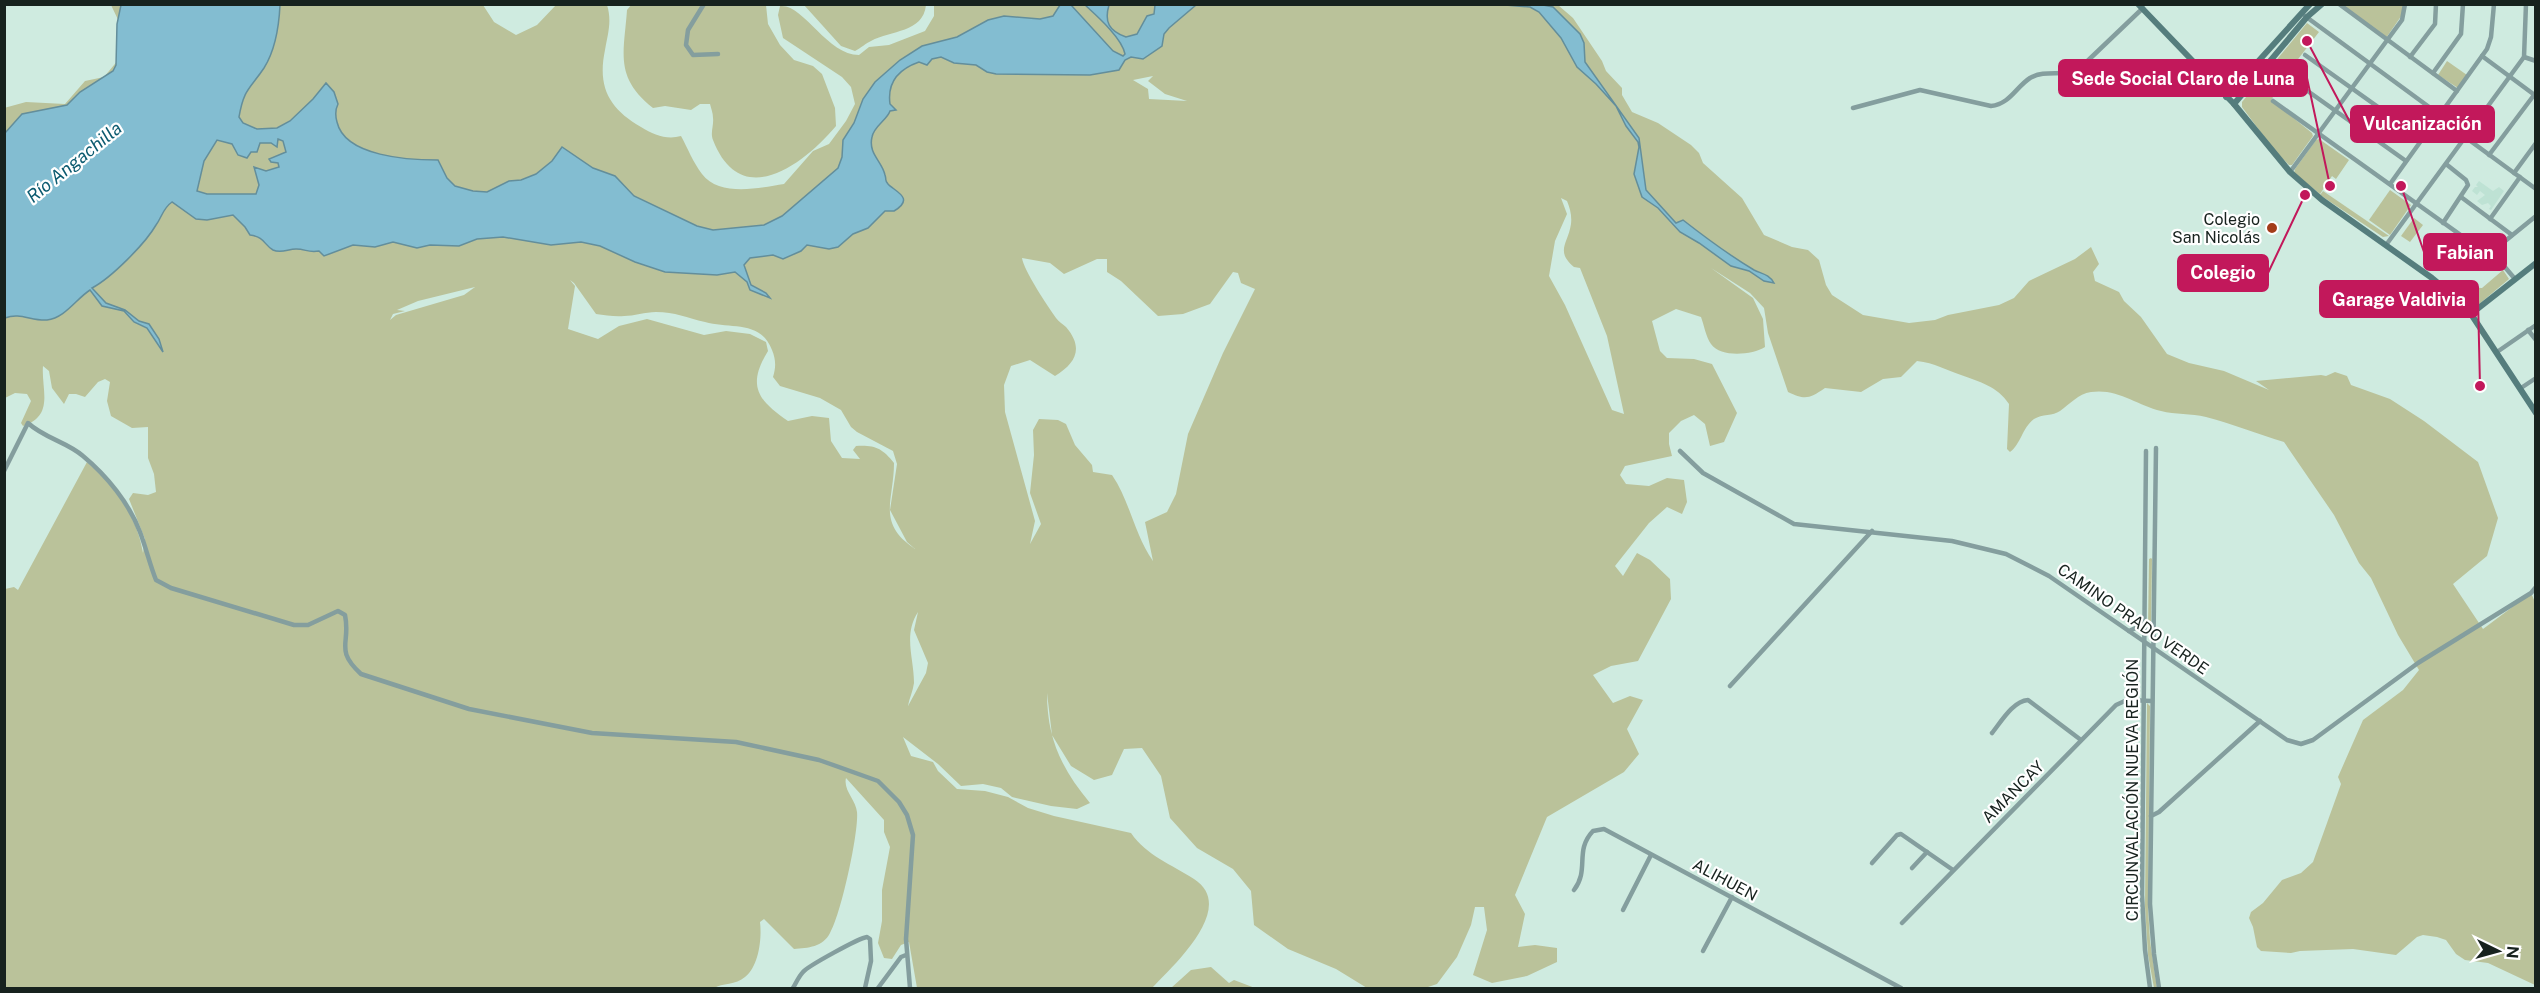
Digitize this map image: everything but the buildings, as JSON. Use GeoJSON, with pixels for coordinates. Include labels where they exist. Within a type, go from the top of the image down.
{"type":"FeatureCollection","features":[{"type":"Feature","properties":{"kind":"main road"},"geometry":{"type":"LineString","coordinates":[[2234,104],[2304,15],[2310,4]]}},
{"type":"Feature","properties":{"kind":"main road"},"geometry":{"type":"LineString","coordinates":[[2226,97],[2304,15],[2322,4]]}},
{"type":"Feature","properties":{"kind":"main road"},"geometry":{"type":"LineString","coordinates":[[2141,7],[2183,48],[2234,104],[2290,172],[2322,200],[2448,290],[2471,314],[2521,388],[2535,413]]}},
{"type":"Feature","properties":{"kind":"main road"},"geometry":{"type":"LineString","coordinates":[[2471,314],[2535,263]]}},
{"type":"Feature","properties":{"kind":"street"},"geometry":{"type":"LineString","coordinates":[[704,4],[688,30],[686,45],[693,55],[718,54]]}},
{"type":"Feature","properties":{"kind":"street"},"geometry":{"type":"LineString","coordinates":[[2339,4],[2457,91]]}},
{"type":"Feature","properties":{"kind":"street"},"geometry":{"type":"LineString","coordinates":[[2290,172],[2402,20],[2405,4]]}},
{"type":"Feature","properties":{"kind":"street"},"geometry":{"type":"LineString","coordinates":[[2410,57],[2435,24],[2436,4]]}},
{"type":"Feature","properties":{"kind":"street"},"geometry":{"type":"LineString","coordinates":[[2433,73],[2461,34],[2463,4]]}},
{"type":"Feature","properties":{"kind":"street"},"geometry":{"type":"LineString","coordinates":[[2390,184],[2482,57],[2491,37],[2494,4]]}},
{"type":"Feature","properties":{"kind":"street"},"geometry":{"type":"LineString","coordinates":[[2386,245],[2524,57],[2526,4]]}},
{"type":"Feature","properties":{"kind":"street"},"geometry":{"type":"LineString","coordinates":[[1853,108],[1920,90],[1997,106],[2005,102],[2032,77],[2052,72],[2065,74],[2078,69],[2141,7]]}},
{"type":"Feature","properties":{"kind":"street"},"geometry":{"type":"LineString","coordinates":[[2304,15],[2440,114],[2465,137],[2535,189]]}},
{"type":"Feature","properties":{"kind":"street"},"geometry":{"type":"LineString","coordinates":[[2304,55],[2423,139]]}},
{"type":"Feature","properties":{"kind":"street"},"geometry":{"type":"LineString","coordinates":[[2482,57],[2535,95],[2489,155]]}},
{"type":"Feature","properties":{"kind":"street"},"geometry":{"type":"LineString","coordinates":[[2524,57],[2535,61]]}},
{"type":"Feature","properties":{"kind":"street"},"geometry":{"type":"LineString","coordinates":[[2288,78],[2406,162]]}},
{"type":"Feature","properties":{"kind":"street"},"geometry":{"type":"LineString","coordinates":[[2273,101],[2504,266],[2515,279]]}},
{"type":"Feature","properties":{"kind":"street"},"geometry":{"type":"LineString","coordinates":[[2514,173],[2535,143]]}},
{"type":"Feature","properties":{"kind":"street"},"geometry":{"type":"LineString","coordinates":[[2443,223],[2468,187],[2467,182],[2446,164]]}},
{"type":"Feature","properties":{"kind":"street"},"geometry":{"type":"LineString","coordinates":[[2490,219],[2520,177]]}},
{"type":"Feature","properties":{"kind":"street"},"geometry":{"type":"LineString","coordinates":[[2461,197],[2512,235]]}},
{"type":"Feature","properties":{"kind":"street"},"geometry":{"type":"LineString","coordinates":[[2490,257],[2535,216]]}},
{"type":"Feature","properties":{"kind":"street"},"geometry":{"type":"LineString","coordinates":[[2497,352],[2535,325]]}},
{"type":"Feature","properties":{"kind":"street"},"geometry":{"type":"LineString","coordinates":[[2528,330],[2535,340]]}},
{"type":"Feature","properties":{"kind":"street"},"geometry":{"type":"LineString","coordinates":[[2521,388],[2535,378]]}},
{"type":"Feature","properties":{"kind":"street"},"geometry":{"type":"LineString","coordinates":[[4,471],[28,423],[37,431],[81,454],[105,476],[129,508],[141,534],[156,580],[171,588],[294,625],[308,625],[338,611],[345,615],[348,627],[344,653],[350,664],[361,674],[469,709],[592,734],[736,742],[819,760],[871,777],[895,796],[912,829],[913,854],[906,955],[910,988]]}},
{"type":"Feature","properties":{"kind":"street","name":"CIRCUNVALACIÓN NUEVA REGIÓN"},"geometry":{"type":"LineString","coordinates":[[2156,448],[2151,921],[2159,988]]}},
{"type":"Feature","properties":{"kind":"street","name":"CAMINO PRADO VERDE"},"geometry":{"type":"LineString","coordinates":[[1680,451],[1703,473],[1794,524],[1952,541],[2012,556],[2049,576],[2290,742],[2301,744],[2313,741],[2418,663],[2531,593],[2535,587]]}},
{"type":"Feature","properties":{"kind":"street","name":"CIRCUNVALACIÓN NUEVA REGIÓN"},"geometry":{"type":"LineString","coordinates":[[2146,451],[2142,913],[2151,988]]}},
{"type":"Feature","properties":{"kind":"street"},"geometry":{"type":"LineString","coordinates":[[1730,686],[1872,531]]}},
{"type":"Feature","properties":{"kind":"street"},"geometry":{"type":"LineString","coordinates":[[2145,555],[2154,556]]}},
{"type":"Feature","properties":{"kind":"street"},"geometry":{"type":"LineString","coordinates":[[2129,631],[2142,623],[2145,616]]}},
{"type":"Feature","properties":{"kind":"street"},"geometry":{"type":"LineString","coordinates":[[2153,662],[2158,659],[2167,659]]}},
{"type":"Feature","properties":{"kind":"street"},"geometry":{"type":"LineString","coordinates":[[1992,733],[2020,701],[2028,700],[2081,740]]}},
{"type":"Feature","properties":{"kind":"street","name":"AMANCAY"},"geometry":{"type":"LineString","coordinates":[[1902,923],[2118,704],[2127,700],[2152,701]]}},
{"type":"Feature","properties":{"kind":"street"},"geometry":{"type":"LineString","coordinates":[[2151,816],[2159,812],[2260,721]]}},
{"type":"Feature","properties":{"kind":"street","name":"ALIHUEN"},"geometry":{"type":"LineString","coordinates":[[1574,890],[1582,873],[1583,844],[1595,830],[1607,830],[1901,988]]}},
{"type":"Feature","properties":{"kind":"street"},"geometry":{"type":"LineString","coordinates":[[1872,863],[1897,835],[1901,834],[1953,870]]}},
{"type":"Feature","properties":{"kind":"street"},"geometry":{"type":"LineString","coordinates":[[1912,868],[1927,852]]}},
{"type":"Feature","properties":{"kind":"street"},"geometry":{"type":"LineString","coordinates":[[1623,910],[1651,855]]}},
{"type":"Feature","properties":{"kind":"street"},"geometry":{"type":"LineString","coordinates":[[1703,951],[1732,897]]}},
{"type":"Feature","properties":{"kind":"street"},"geometry":{"type":"LineString","coordinates":[[794,988],[805,969],[823,961],[851,942],[867,937],[870,939],[871,961],[865,988]]}},
{"type":"Feature","properties":{"kind":"street"},"geometry":{"type":"LineString","coordinates":[[878,988],[901,957],[906,955]]}},
{"type":"Feature","properties":{"kind":"shaded area"},"geometry":{"type":"Polygon","coordinates":[[[926,4],[924,14],[913,26],[879,37],[855,51],[841,46],[804,5],[926,4]]]}},
{"type":"Feature","properties":{"kind":"shaded area"},"geometry":{"type":"Polygon","coordinates":[[[111,5],[483,5],[494,22],[516,35],[537,25],[556,5],[607,5],[609,22],[603,76],[608,96],[614,105],[630,120],[651,132],[666,137],[681,136],[693,160],[709,181],[719,186],[740,189],[784,184],[813,151],[829,144],[855,104],[851,87],[842,77],[783,38],[778,15],[780,6],[789,7],[798,12],[836,47],[847,53],[859,55],[869,47],[889,45],[925,31],[934,16],[934,5],[1558,5],[1573,18],[1602,61],[1606,71],[1622,88],[1622,95],[1632,112],[1658,123],[1691,145],[1699,153],[1703,163],[1742,198],[1764,235],[1792,247],[1808,250],[1819,260],[1826,285],[1832,295],[1863,315],[1909,323],[1935,320],[1948,315],[1999,305],[2014,298],[2029,281],[2075,259],[2091,247],[2099,264],[2093,272],[2095,281],[2119,292],[2124,301],[2141,317],[2167,354],[2189,363],[2224,371],[2269,390],[2256,381],[2326,376],[2335,372],[2347,376],[2351,385],[2390,399],[2424,421],[2478,462],[2498,518],[2487,556],[2453,584],[2483,629],[2531,593],[2535,602],[2535,985],[2488,963],[2465,960],[2456,954],[2446,940],[2423,935],[2417,937],[2396,955],[2353,949],[2291,953],[2261,951],[2257,947],[2249,918],[2251,912],[2263,903],[2282,880],[2301,873],[2313,862],[2341,784],[2338,777],[2363,720],[2403,690],[2419,670],[2398,635],[2371,578],[2359,563],[2334,515],[2284,442],[2216,420],[2161,411],[2110,392],[2100,391],[2082,395],[2057,413],[2034,419],[2010,452],[2007,449],[2009,404],[1999,393],[1981,383],[1935,365],[1917,361],[1901,377],[1883,379],[1861,392],[1825,388],[1811,396],[1799,396],[1788,392],[1768,333],[1764,308],[1750,293],[1711,268],[1753,298],[1763,319],[1765,347],[1737,354],[1722,352],[1709,341],[1701,317],[1676,309],[1652,321],[1660,351],[1667,358],[1694,359],[1712,364],[1737,413],[1724,442],[1710,446],[1705,424],[1694,415],[1681,421],[1669,433],[1672,456],[1625,466],[1620,475],[1626,484],[1649,486],[1667,478],[1684,480],[1687,502],[1682,514],[1667,507],[1649,523],[1615,566],[1623,576],[1637,553],[1650,560],[1670,579],[1671,599],[1638,661],[1611,666],[1593,675],[1613,703],[1630,696],[1643,700],[1627,729],[1639,754],[1624,772],[1547,817],[1515,895],[1525,914],[1518,947],[1535,945],[1557,948],[1557,962],[1527,976],[1492,983],[1473,975],[1487,930],[1484,907],[1475,907],[1471,925],[1457,957],[1437,984],[1425,988],[1367,988],[1336,969],[1288,949],[1254,925],[1251,891],[1233,869],[1197,848],[1170,818],[1161,776],[1142,748],[1124,749],[1112,775],[1094,780],[1071,766],[1052,735],[1064,765],[1090,803],[1077,809],[1012,797],[1001,788],[983,784],[961,786],[938,764],[903,737],[911,756],[933,762],[938,771],[957,789],[985,791],[1008,797],[1028,808],[1054,816],[1131,833],[1144,848],[1194,879],[1206,891],[1209,905],[1206,920],[1186,951],[1152,988],[917,988],[909,942],[901,945],[892,959],[884,958],[878,943],[882,921],[882,890],[890,847],[884,832],[884,820],[846,778],[846,787],[857,812],[857,822],[844,892],[827,938],[810,947],[794,949],[764,919],[760,922],[758,951],[750,972],[737,981],[714,988],[5,988],[5,589],[14,587],[18,590],[87,462],[107,482],[123,503],[136,527],[143,553],[145,539],[129,499],[133,493],[148,495],[156,492],[154,474],[148,458],[148,427],[132,428],[111,416],[107,401],[110,382],[105,379],[98,382],[85,397],[69,394],[64,404],[52,388],[49,371],[43,366],[43,409],[39,416],[23,426],[21,423],[31,401],[27,394],[15,393],[5,398],[4,108],[26,102],[65,104],[85,81],[104,77],[119,59],[124,32],[111,5]],[[1153,76],[1133,80],[1148,89],[1149,99],[1187,101],[1165,94],[1148,81],[1153,76]],[[1561,198],[1567,214],[1555,241],[1549,276],[1565,305],[1612,410],[1624,414],[1607,336],[1580,268],[1574,267],[1565,256],[1564,247],[1571,218],[1567,201],[1561,198]],[[1022,258],[1036,288],[1057,319],[1072,335],[1076,348],[1068,366],[1055,376],[1030,360],[1011,366],[1004,385],[1005,412],[1035,521],[1030,544],[1041,524],[1030,493],[1034,455],[1033,430],[1039,419],[1058,420],[1066,424],[1075,445],[1092,465],[1093,472],[1112,475],[1153,561],[1145,522],[1167,512],[1176,494],[1188,434],[1223,353],[1255,289],[1241,283],[1238,273],[1233,272],[1210,304],[1183,314],[1158,316],[1121,281],[1107,272],[1107,259],[1097,259],[1064,274],[1050,263],[1022,258]],[[570,280],[575,286],[568,329],[598,339],[619,326],[647,319],[704,335],[726,331],[750,334],[766,342],[768,351],[758,373],[757,383],[758,391],[763,399],[788,421],[812,416],[829,418],[831,441],[842,458],[860,459],[853,450],[856,446],[873,447],[886,454],[894,463],[890,510],[897,464],[893,451],[857,432],[851,427],[841,410],[820,398],[780,386],[773,377],[775,364],[772,350],[767,340],[760,334],[744,327],[715,324],[669,313],[652,312],[621,316],[596,314],[574,283],[570,280]],[[475,287],[418,301],[397,310],[405,311],[393,314],[390,320],[396,315],[464,295],[475,287]],[[890,510],[895,530],[903,539],[915,549],[907,542],[890,510]],[[918,612],[914,621],[910,647],[914,683],[908,706],[926,673],[928,663],[914,630],[918,612]],[[1047,693],[1050,724],[1052,734],[1047,693]]]}},
{"type":"Feature","properties":{"kind":"shaded area"},"geometry":{"type":"Polygon","coordinates":[[[631,5],[766,5],[768,24],[780,45],[794,60],[813,66],[822,74],[835,108],[836,126],[807,155],[790,167],[773,175],[756,177],[739,174],[725,162],[713,140],[713,116],[710,104],[700,104],[691,110],[665,106],[653,108],[632,86],[624,64],[627,10],[631,5]]]}},
{"type":"Feature","properties":{"kind":"shaded area"},"geometry":{"type":"Polygon","coordinates":[[[2340,5],[2403,5],[2402,15],[2386,38],[2340,5]]]}},
{"type":"Feature","properties":{"kind":"shaded area"},"geometry":{"type":"Polygon","coordinates":[[[2307,23],[2319,32],[2285,76],[2286,78],[2271,100],[2313,136],[2292,165],[2289,165],[2274,150],[2242,107],[2242,102],[2307,23]]]}},
{"type":"Feature","properties":{"kind":"shaded area"},"geometry":{"type":"Polygon","coordinates":[[[2447,61],[2467,75],[2458,88],[2438,75],[2447,61]]]}},
{"type":"Feature","properties":{"kind":"shaded area"},"geometry":{"type":"Polygon","coordinates":[[[2319,139],[2349,160],[2336,179],[2332,176],[2320,194],[2294,173],[2316,140],[2319,139]]]}},
{"type":"Feature","properties":{"kind":"shaded area"},"geometry":{"type":"Polygon","coordinates":[[[2479,181],[2493,191],[2499,187],[2504,191],[2491,210],[2488,203],[2482,205],[2477,201],[2485,195],[2480,191],[2477,195],[2472,191],[2478,187],[2476,185],[2479,181]]]}},
{"type":"Feature","properties":{"kind":"shaded area"},"geometry":{"type":"Polygon","coordinates":[[[2390,190],[2411,205],[2390,235],[2369,220],[2390,190]]]}},
{"type":"Feature","properties":{"kind":"shaded area"},"geometry":{"type":"Polygon","coordinates":[[[2323,191],[2389,236],[2383,237],[2320,195],[2323,191]]]}},
{"type":"Feature","properties":{"kind":"shaded area"},"geometry":{"type":"Polygon","coordinates":[[[2414,218],[2423,225],[2410,242],[2401,236],[2414,218]]]}},
{"type":"Feature","properties":{"kind":"shaded area"},"geometry":{"type":"Polygon","coordinates":[[[2503,270],[2509,279],[2472,310],[2457,294],[2463,287],[2482,288],[2503,270]]]}},
{"type":"Feature","properties":{"kind":"shaded area"},"geometry":{"type":"Polygon","coordinates":[[[2151,558],[2151,628],[2148,627],[2149,559],[2151,558]]]}},
{"type":"Feature","properties":{"kind":"shaded area"},"geometry":{"type":"Polygon","coordinates":[[[2147,703],[2150,706],[2148,908],[2157,988],[2154,988],[2148,955],[2145,906],[2147,703]]]}},
{"type":"Feature","properties":{"kind":"shaded area"},"geometry":{"type":"Polygon","coordinates":[[[1211,967],[1229,983],[1234,980],[1255,988],[1171,988],[1191,970],[1211,967]]]}},
{"type":"Feature","properties":{"kind":"water","name":"Río Angachilla"},"geometry":{"type":"Polygon","coordinates":[[[121,5],[280,5],[278,29],[271,53],[243,100],[239,117],[243,123],[257,129],[277,128],[290,121],[326,83],[334,92],[338,104],[337,122],[342,134],[352,143],[380,154],[438,160],[447,178],[455,186],[487,192],[509,181],[521,180],[536,174],[552,161],[562,147],[593,168],[615,176],[634,196],[697,226],[713,230],[764,225],[782,216],[838,168],[842,157],[843,140],[854,123],[863,99],[875,82],[900,60],[922,46],[957,37],[988,20],[1004,16],[1040,19],[1053,16],[1060,5],[1071,5],[1113,51],[1123,56],[1125,54],[1123,48],[1114,34],[1085,5],[1109,5],[1107,16],[1109,25],[1115,32],[1126,37],[1137,34],[1147,16],[1154,14],[1155,5],[1196,5],[1164,34],[1162,46],[1143,59],[1131,57],[1125,60],[1119,70],[1090,75],[996,74],[987,72],[976,65],[954,63],[941,57],[932,59],[927,65],[919,62],[906,68],[896,77],[890,89],[890,104],[896,110],[890,111],[875,130],[871,143],[886,181],[902,195],[903,202],[894,211],[885,211],[868,228],[853,234],[838,247],[829,249],[807,245],[801,251],[783,259],[773,255],[750,258],[744,265],[751,285],[766,293],[770,298],[750,290],[747,282],[735,272],[717,275],[665,272],[635,262],[600,246],[581,242],[551,245],[503,237],[477,239],[459,246],[430,245],[417,248],[393,242],[375,247],[353,245],[324,256],[319,251],[296,249],[276,251],[259,237],[250,235],[233,215],[207,220],[196,219],[172,202],[136,251],[118,269],[92,288],[106,303],[125,310],[139,321],[149,324],[159,339],[163,352],[147,328],[134,322],[124,311],[102,306],[90,290],[65,312],[53,319],[41,320],[16,316],[5,318],[5,133],[22,114],[67,105],[80,92],[113,71],[116,65],[117,24],[121,5]],[[278,139],[277,147],[271,143],[260,143],[257,152],[251,152],[247,158],[238,155],[232,144],[217,140],[204,161],[197,191],[207,194],[256,194],[259,185],[254,167],[266,171],[279,167],[278,163],[271,162],[269,159],[286,152],[283,141],[278,139]]]}},
{"type":"Feature","properties":{"kind":"water"},"geometry":{"type":"Polygon","coordinates":[[[1505,5],[1553,7],[1580,34],[1584,43],[1585,62],[1639,138],[1646,190],[1676,223],[1683,220],[1754,270],[1768,276],[1774,283],[1764,281],[1749,271],[1731,266],[1680,232],[1658,208],[1642,197],[1634,174],[1638,142],[1626,126],[1616,106],[1577,67],[1561,38],[1539,12],[1530,7],[1505,5]]]}},
{"type":"Feature","properties":{"kind":"place","name":"Vulcanización"},"geometry":{"type":"Point","coordinates":[2307,41]}},
{"type":"Feature","properties":{"kind":"place","name":"Sede Social Claro de Luna"},"geometry":{"type":"Point","coordinates":[2330,186]}},
{"type":"Feature","properties":{"kind":"place","name":"Fabian"},"geometry":{"type":"Point","coordinates":[2401,186]}},
{"type":"Feature","properties":{"kind":"place","name":"Colegio"},"geometry":{"type":"Point","coordinates":[2305,195]}},
{"type":"Feature","properties":{"kind":"place","name":"Colegio San Nicolás"},"geometry":{"type":"Point","coordinates":[2272,228]}},
{"type":"Feature","properties":{"kind":"place","name":"Garage Valdivia"},"geometry":{"type":"Point","coordinates":[2480,386]}}]}
